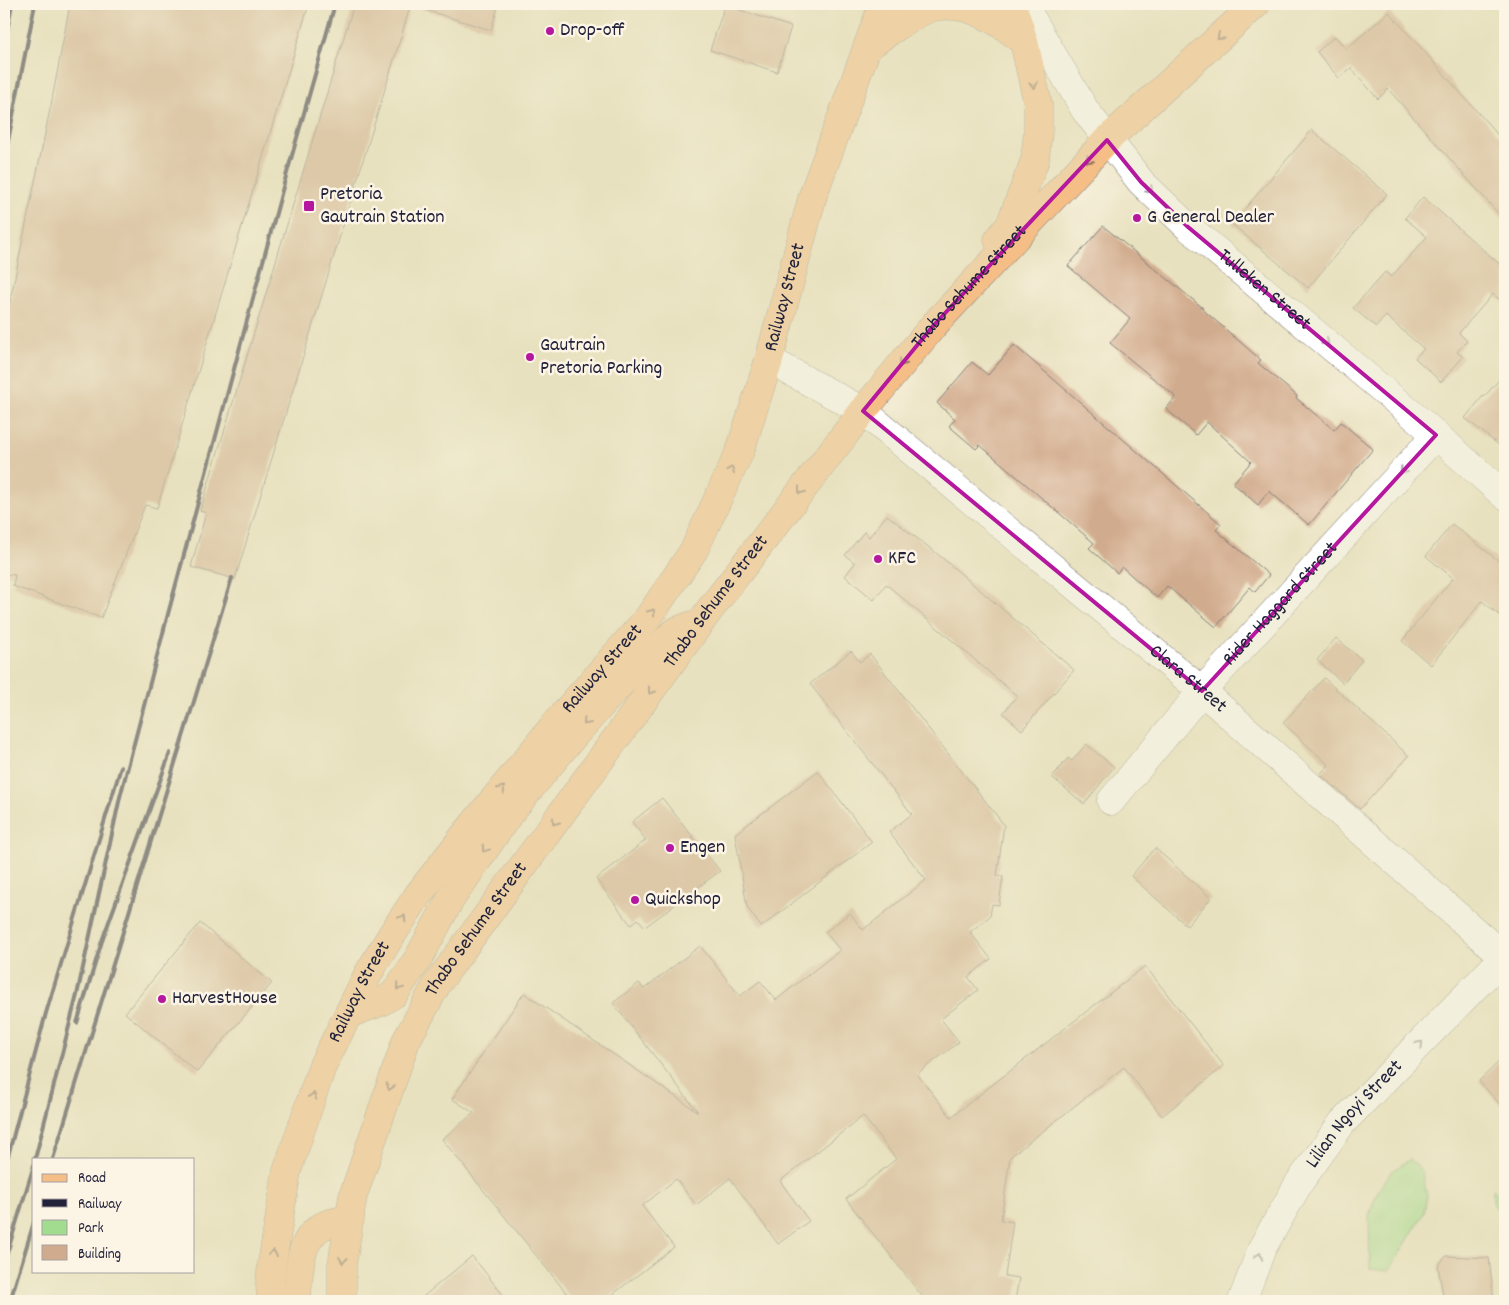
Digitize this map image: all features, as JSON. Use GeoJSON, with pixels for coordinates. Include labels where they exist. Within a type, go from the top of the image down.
{"type":"FeatureCollection","features":[{"type":"Feature","properties":{"kind":"main road","name":"Railway Street"},"geometry":{"type":"LineString","coordinates":[[271,1301],[272,1263],[287,1171],[322,1068],[356,996],[389,939],[418,895],[560,717],[648,618],[694,550],[740,451],[769,360],[812,196],[883,4]]}},
{"type":"Feature","properties":{"kind":"main road"},"geometry":{"type":"LineString","coordinates":[[933,326],[1010,225],[1035,160],[1038,104],[1024,42],[1012,4]]}},
{"type":"Feature","properties":{"kind":"main road","name":"Thabo Sehume Street"},"geometry":{"type":"LineString","coordinates":[[342,1301],[342,1265],[353,1196],[406,1041],[420,1012],[437,984],[700,624],[863,411],[933,326],[1107,140],[1256,4]]}},
{"type":"Feature","properties":{"kind":"main road"},"geometry":{"type":"LineString","coordinates":[[867,47],[917,15],[935,7],[955,6],[978,10],[1002,23],[1024,42]]}},
{"type":"Feature","properties":{"kind":"main road"},"geometry":{"type":"LineString","coordinates":[[349,1014],[381,1002],[394,994],[418,959],[450,900],[509,814],[576,733],[646,658],[676,631],[687,626],[700,624]]}},
{"type":"Feature","properties":{"kind":"main road"},"geometry":{"type":"LineString","coordinates":[[296,1301],[301,1255],[308,1239],[317,1229],[330,1223],[350,1219]]}},
{"type":"Feature","properties":{"kind":"street","name":"Tulleken Street"},"geometry":{"type":"LineString","coordinates":[[1023,4],[1085,110],[1141,182],[1188,227],[1436,435],[1505,496]]}},
{"type":"Feature","properties":{"kind":"street","name":"Clara Street"},"geometry":{"type":"LineString","coordinates":[[769,360],[863,411],[1202,691],[1505,956]]}},
{"type":"Feature","properties":{"kind":"street","name":"Rider Haggard Street"},"geometry":{"type":"LineString","coordinates":[[1111,801],[1202,691],[1436,435]]}},
{"type":"Feature","properties":{"kind":"street","name":"Lilian Ngoyi Street"},"geometry":{"type":"LineString","coordinates":[[1242,1301],[1267,1240],[1299,1182],[1342,1123],[1505,956]]}},
{"type":"Feature","properties":{"kind":"highlighted area"},"geometry":{"type":"Polygon","coordinates":[[[1107,140],[1141,182],[1188,227],[1436,435],[1202,691],[863,411],[933,326],[1107,140]]]}},
{"type":"Feature","properties":{"kind":"green space"},"geometry":{"type":"Polygon","coordinates":[[[1410,1159],[1422,1172],[1427,1196],[1424,1213],[1389,1271],[1370,1269],[1369,1215],[1378,1191],[1391,1172],[1410,1159]]]}},
{"type":"Feature","properties":{"kind":"green space"},"geometry":{"type":"Polygon","coordinates":[[[1493,1189],[1505,1201],[1505,1221],[1493,1203],[1493,1189]]]}},
{"type":"Feature","properties":{"kind":"building"},"geometry":{"type":"Polygon","coordinates":[[[70,4],[309,4],[157,508],[145,505],[101,618],[13,586],[15,575],[4,574],[4,330],[70,4]]]}},
{"type":"Feature","properties":{"kind":"building"},"geometry":{"type":"Polygon","coordinates":[[[354,4],[411,4],[235,579],[191,567],[206,513],[200,511],[354,4]]]}},
{"type":"Feature","properties":{"kind":"building"},"geometry":{"type":"Polygon","coordinates":[[[423,4],[499,4],[491,30],[422,9],[423,4]]]}},
{"type":"Feature","properties":{"kind":"building"},"geometry":{"type":"Polygon","coordinates":[[[725,5],[791,27],[777,72],[710,50],[725,5]]]}},
{"type":"Feature","properties":{"kind":"building"},"geometry":{"type":"Polygon","coordinates":[[[1389,12],[1505,143],[1505,221],[1388,89],[1378,99],[1351,68],[1339,78],[1317,52],[1335,36],[1346,49],[1389,12]]]}},
{"type":"Feature","properties":{"kind":"building"},"geometry":{"type":"Polygon","coordinates":[[[1312,130],[1387,194],[1308,288],[1232,224],[1312,130]]]}},
{"type":"Feature","properties":{"kind":"building"},"geometry":{"type":"Polygon","coordinates":[[[1423,197],[1505,269],[1505,304],[1493,294],[1459,333],[1467,341],[1457,352],[1463,357],[1441,382],[1415,358],[1424,349],[1386,316],[1376,327],[1353,308],[1385,272],[1391,277],[1427,237],[1405,218],[1423,197]]]}},
{"type":"Feature","properties":{"kind":"building"},"geometry":{"type":"Polygon","coordinates":[[[1103,226],[1203,308],[1261,360],[1258,363],[1334,430],[1341,422],[1373,449],[1309,525],[1269,491],[1258,505],[1233,483],[1251,462],[1207,422],[1196,435],[1166,409],[1176,397],[1110,343],[1130,319],[1068,266],[1103,226]]]}},
{"type":"Feature","properties":{"kind":"building"},"geometry":{"type":"Polygon","coordinates":[[[1014,345],[1221,524],[1216,530],[1269,575],[1255,592],[1250,587],[1216,627],[1167,586],[1157,598],[1122,567],[1117,573],[1089,548],[1094,543],[980,445],[976,449],[949,426],[955,419],[937,403],[972,362],[988,375],[1014,345]]]}},
{"type":"Feature","properties":{"kind":"building"},"geometry":{"type":"Polygon","coordinates":[[[1505,373],[1505,450],[1465,418],[1505,373]]]}},
{"type":"Feature","properties":{"kind":"building"},"geometry":{"type":"Polygon","coordinates":[[[887,515],[940,556],[1074,670],[1022,730],[1003,713],[1017,696],[886,584],[874,600],[845,576],[855,563],[845,555],[864,532],[869,537],[887,515]]]}},
{"type":"Feature","properties":{"kind":"building"},"geometry":{"type":"Polygon","coordinates":[[[1452,524],[1505,566],[1505,620],[1482,601],[1431,665],[1402,641],[1453,578],[1426,556],[1452,524]]]}},
{"type":"Feature","properties":{"kind":"building"},"geometry":{"type":"Polygon","coordinates":[[[1336,638],[1362,660],[1343,683],[1317,660],[1336,638]]]}},
{"type":"Feature","properties":{"kind":"building"},"geometry":{"type":"Polygon","coordinates":[[[851,651],[860,662],[870,654],[1004,825],[997,876],[1003,876],[999,905],[992,904],[990,916],[970,932],[991,959],[968,977],[978,990],[941,1019],[959,1042],[917,1074],[951,1117],[1145,966],[1224,1066],[1162,1116],[1124,1067],[1010,1157],[1001,1220],[1013,1222],[1005,1276],[1019,1278],[1015,1301],[926,1301],[846,1199],[896,1159],[863,1116],[780,1181],[809,1221],[778,1244],[730,1178],[696,1205],[676,1179],[642,1206],[674,1247],[604,1301],[573,1301],[442,1139],[474,1113],[452,1099],[524,993],[698,1112],[613,1003],[639,983],[644,989],[700,946],[740,996],[760,981],[776,1000],[840,950],[825,932],[850,913],[863,930],[926,880],[889,832],[912,814],[810,684],[851,651]]]}},
{"type":"Feature","properties":{"kind":"building"},"geometry":{"type":"Polygon","coordinates":[[[1324,678],[1409,756],[1360,809],[1320,774],[1329,765],[1283,723],[1324,678]]]}},
{"type":"Feature","properties":{"kind":"building"},"geometry":{"type":"Polygon","coordinates":[[[1086,744],[1114,767],[1084,804],[1052,777],[1068,758],[1072,761],[1086,744]]]}},
{"type":"Feature","properties":{"kind":"building"},"geometry":{"type":"Polygon","coordinates":[[[818,771],[872,842],[761,927],[747,907],[735,834],[818,771]]]}},
{"type":"Feature","properties":{"kind":"building"},"geometry":{"type":"Polygon","coordinates":[[[662,798],[720,871],[645,927],[638,919],[631,925],[596,879],[646,840],[632,822],[662,798]]]}},
{"type":"Feature","properties":{"kind":"building"},"geometry":{"type":"Polygon","coordinates":[[[1155,848],[1211,898],[1187,926],[1131,876],[1155,848]]]}},
{"type":"Feature","properties":{"kind":"building","name":"HarvestHouse"},"geometry":{"type":"Polygon","coordinates":[[[200,923],[272,983],[197,1072],[125,1013],[200,923]]]}},
{"type":"Feature","properties":{"kind":"building"},"geometry":{"type":"Polygon","coordinates":[[[1505,1056],[1505,1110],[1479,1081],[1505,1056]]]}},
{"type":"Feature","properties":{"kind":"building"},"geometry":{"type":"Polygon","coordinates":[[[472,1256],[508,1301],[418,1301],[472,1256]]]}},
{"type":"Feature","properties":{"kind":"building"},"geometry":{"type":"Polygon","coordinates":[[[1446,1256],[1489,1258],[1494,1301],[1444,1301],[1438,1266],[1446,1256]]]}},
{"type":"Feature","properties":{"kind":"railway"},"geometry":{"type":"LineString","coordinates":[[4,47],[12,4]]}},
{"type":"Feature","properties":{"kind":"railway"},"geometry":{"type":"LineString","coordinates":[[4,161],[35,4]]}},
{"type":"Feature","properties":{"kind":"railway"},"geometry":{"type":"LineString","coordinates":[[35,1158],[77,995],[120,797],[283,187],[335,4]]}},
{"type":"Feature","properties":{"kind":"railway"},"geometry":{"type":"LineString","coordinates":[[53,1158],[232,578]]}},
{"type":"Feature","properties":{"kind":"railway"},"geometry":{"type":"LineString","coordinates":[[77,1023],[102,941],[170,753]]}},
{"type":"Feature","properties":{"kind":"railway"},"geometry":{"type":"LineString","coordinates":[[4,1171],[46,1013],[121,767]]}},
{"type":"Feature","properties":{"kind":"railway"},"geometry":{"type":"LineString","coordinates":[[4,1263],[32,1172]]}},
{"type":"Feature","properties":{"kind":"railway"},"geometry":{"type":"LineString","coordinates":[[10,1301],[32,1229]]}},
{"type":"Feature","properties":{"kind":"place","name":"Drop-off"},"geometry":{"type":"Point","coordinates":[550,31]}},
{"type":"Feature","properties":{"kind":"place","name":"Pretoria Gautrain Station"},"geometry":{"type":"Point","coordinates":[309,206]}},
{"type":"Feature","properties":{"kind":"place","name":"G General Dealer"},"geometry":{"type":"Point","coordinates":[1137,218]}},
{"type":"Feature","properties":{"kind":"place","name":"Gautrain Pretoria Parking"},"geometry":{"type":"Point","coordinates":[530,357]}},
{"type":"Feature","properties":{"kind":"place","name":"KFC"},"geometry":{"type":"Point","coordinates":[878,559]}},
{"type":"Feature","properties":{"kind":"place","name":"Engen"},"geometry":{"type":"Point","coordinates":[670,848]}},
{"type":"Feature","properties":{"kind":"place","name":"Quickshop"},"geometry":{"type":"Point","coordinates":[635,900]}},
{"type":"Feature","properties":{"kind":"place","name":"HarvestHouse"},"geometry":{"type":"Point","coordinates":[162,999]}}]}
